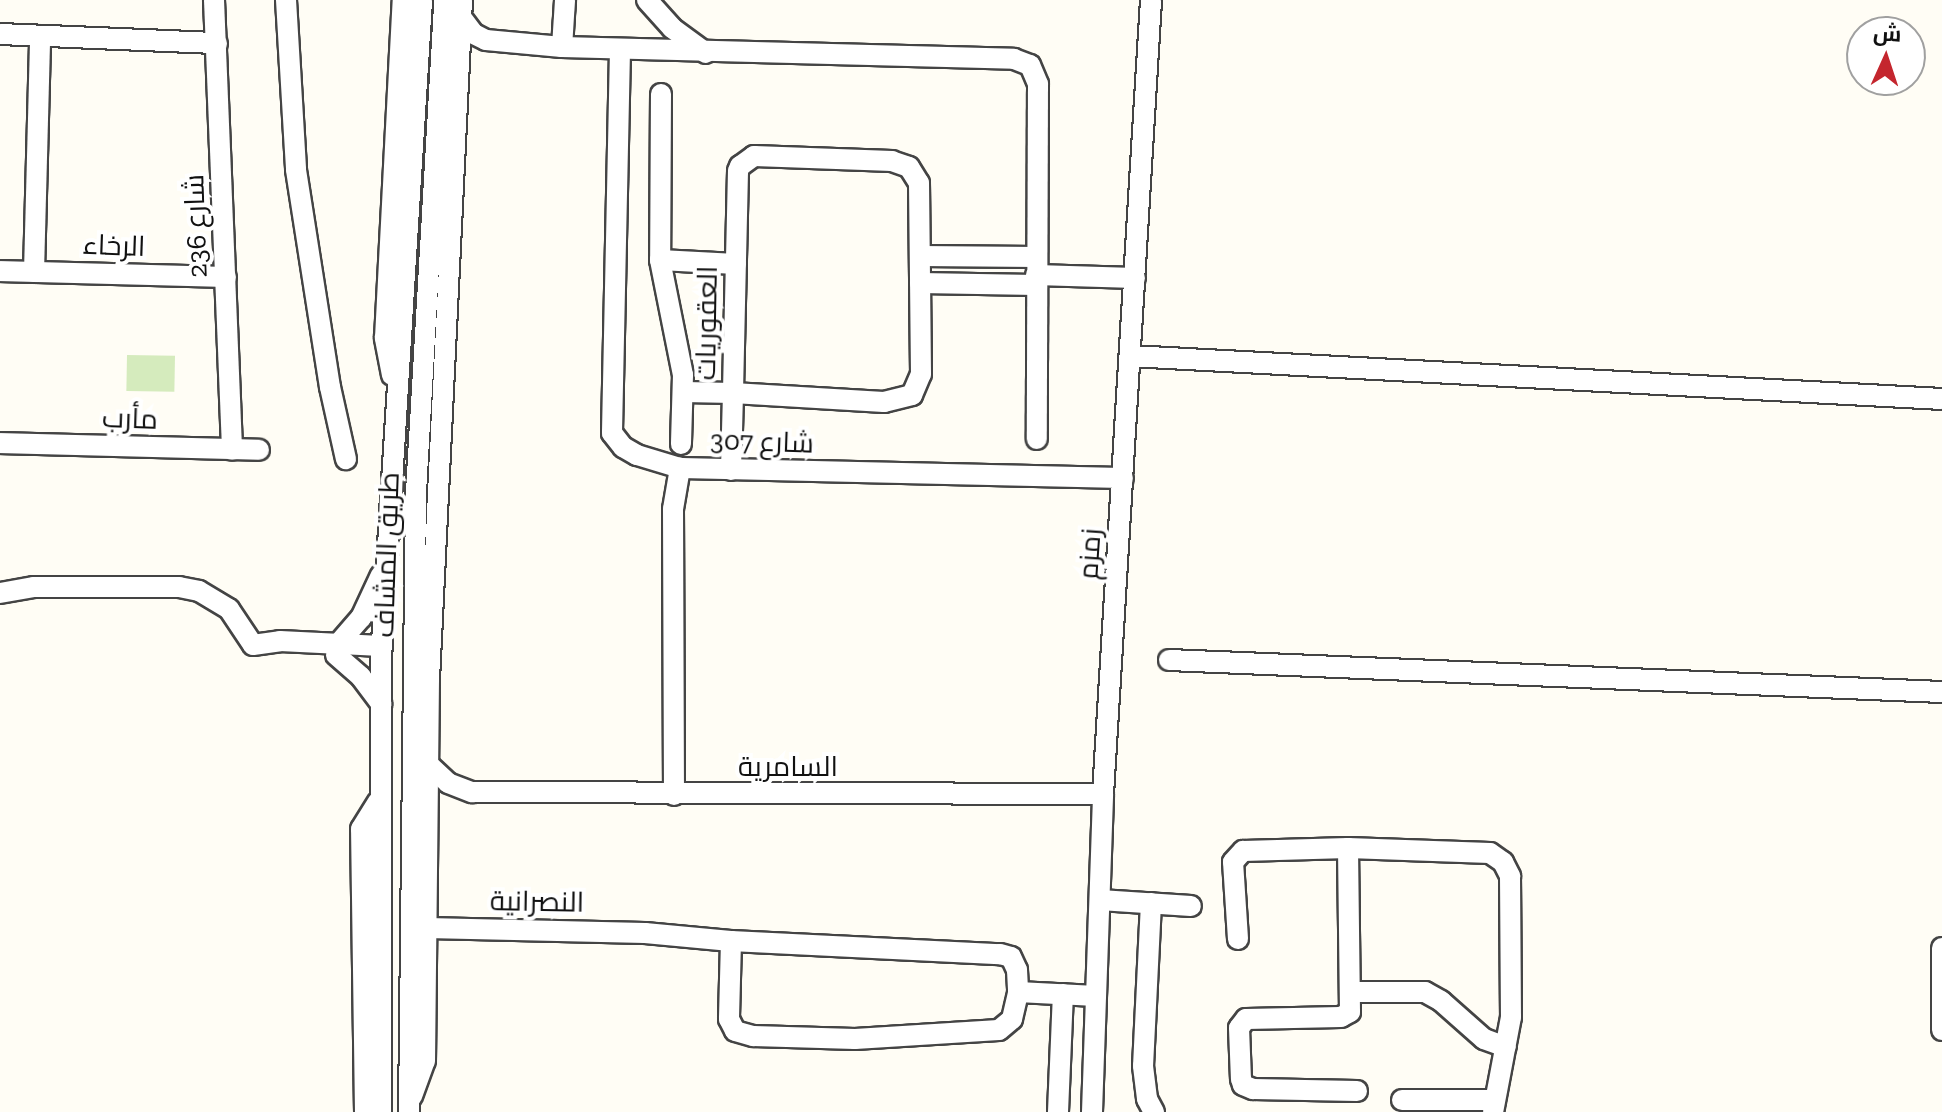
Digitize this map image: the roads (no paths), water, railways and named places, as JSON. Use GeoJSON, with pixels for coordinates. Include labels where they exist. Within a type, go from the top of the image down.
{"type":"FeatureCollection","features":[{"type":"Feature","properties":{"kind":"street","name":"شارع 236"},"geometry":{"type":"LineString","coordinates":[[214,0],[232,450]]}},
{"type":"Feature","properties":{"kind":"street"},"geometry":{"type":"LineString","coordinates":[[286,0],[296,170],[330,387],[346,459]]}},
{"type":"Feature","properties":{"kind":"street","name":"طريق المشاف"},"geometry":{"type":"LineString","coordinates":[[398,390],[385,338],[403,0]]}},
{"type":"Feature","properties":{"kind":"street","name":"طريق المشاف"},"geometry":{"type":"LineString","coordinates":[[381,1112],[378,802],[381,652],[422,0]]}},
{"type":"Feature","properties":{"kind":"street","name":"طريق المشاف"},"geometry":{"type":"LineString","coordinates":[[409,1106],[416,492],[444,0]]}},
{"type":"Feature","properties":{"kind":"street"},"geometry":{"type":"LineString","coordinates":[[562,47],[565,0]]}},
{"type":"Feature","properties":{"kind":"street"},"geometry":{"type":"LineString","coordinates":[[647,0],[672,28],[706,53]]}},
{"type":"Feature","properties":{"kind":"street","name":"زمزم"},"geometry":{"type":"LineString","coordinates":[[1092,1112],[1103,794],[1151,0]]}},
{"type":"Feature","properties":{"kind":"street"},"geometry":{"type":"LineString","coordinates":[[462,9],[474,34],[486,40],[620,50],[1014,59],[1030,65],[1038,84],[1037,439]]}},
{"type":"Feature","properties":{"kind":"street","name":"طريق المشاف"},"geometry":{"type":"LineString","coordinates":[[409,1106],[425,1061],[429,679],[462,9]]}},
{"type":"Feature","properties":{"kind":"street"},"geometry":{"type":"LineString","coordinates":[[0,34],[217,43]]}},
{"type":"Feature","properties":{"kind":"street"},"geometry":{"type":"LineString","coordinates":[[34,272],[40,36]]}},
{"type":"Feature","properties":{"kind":"street"},"geometry":{"type":"LineString","coordinates":[[459,67],[486,40]]}},
{"type":"Feature","properties":{"kind":"street"},"geometry":{"type":"LineString","coordinates":[[620,50],[612,433],[623,447],[637,455],[680,468]]}},
{"type":"Feature","properties":{"kind":"street"},"geometry":{"type":"LineString","coordinates":[[661,94],[660,260],[684,392],[681,444]]}},
{"type":"Feature","properties":{"kind":"street","name":"العقوريات"},"geometry":{"type":"LineString","coordinates":[[731,470],[740,166],[754,156],[901,163],[916,174],[919,183],[920,256]]}},
{"type":"Feature","properties":{"kind":"street"},"geometry":{"type":"LineString","coordinates":[[684,392],[884,402],[912,395],[921,374],[920,256],[1036,272],[1135,278]]}},
{"type":"Feature","properties":{"kind":"street"},"geometry":{"type":"LineString","coordinates":[[660,260],[736,264]]}},
{"type":"Feature","properties":{"kind":"street","name":"الرخاء"},"geometry":{"type":"LineString","coordinates":[[0,271],[226,277]]}},
{"type":"Feature","properties":{"kind":"street"},"geometry":{"type":"LineString","coordinates":[[920,283],[1036,272]]}},
{"type":"Feature","properties":{"kind":"street"},"geometry":{"type":"LineString","coordinates":[[1130,356],[1942,399]]}},
{"type":"Feature","properties":{"kind":"street","name":"مأرب"},"geometry":{"type":"LineString","coordinates":[[0,443],[259,450]]}},
{"type":"Feature","properties":{"kind":"street"},"geometry":{"type":"LineString","coordinates":[[416,492],[442,462]]}},
{"type":"Feature","properties":{"kind":"street","name":"شارع 307"},"geometry":{"type":"LineString","coordinates":[[674,795],[673,496],[680,468],[1123,478]]}},
{"type":"Feature","properties":{"kind":"street"},"geometry":{"type":"LineString","coordinates":[[337,650],[361,618],[386,564]]}},
{"type":"Feature","properties":{"kind":"street"},"geometry":{"type":"LineString","coordinates":[[0,593],[34,587],[189,589],[216,598],[229,609],[253,645],[381,652]]}},
{"type":"Feature","properties":{"kind":"street"},"geometry":{"type":"LineString","coordinates":[[337,650],[381,704]]}},
{"type":"Feature","properties":{"kind":"street"},"geometry":{"type":"LineString","coordinates":[[1169,660],[1936,689]]}},
{"type":"Feature","properties":{"kind":"street","name":"السامرية"},"geometry":{"type":"LineString","coordinates":[[429,765],[448,783],[472,792],[1103,794]]}},
{"type":"Feature","properties":{"kind":"street","name":"السامرية"},"geometry":{"type":"LineString","coordinates":[[429,813],[449,800],[472,792]]}},
{"type":"Feature","properties":{"kind":"street","name":"طريق المشاف"},"geometry":{"type":"LineString","coordinates":[[365,1112],[361,829],[378,802]]}},
{"type":"Feature","properties":{"kind":"street"},"geometry":{"type":"LineString","coordinates":[[1348,848],[1350,1012],[1345,1016],[1250,1017],[1239,1028],[1243,1085],[1253,1089],[1357,1091]]}},
{"type":"Feature","properties":{"kind":"street"},"geometry":{"type":"LineString","coordinates":[[1238,939],[1233,862],[1237,855],[1251,850],[1474,850],[1490,853],[1503,862],[1510,876],[1511,1017],[1493,1106],[1402,1100]]}},
{"type":"Feature","properties":{"kind":"street"},"geometry":{"type":"LineString","coordinates":[[1100,900],[1191,906]]}},
{"type":"Feature","properties":{"kind":"street"},"geometry":{"type":"LineString","coordinates":[[1151,903],[1143,1066],[1147,1099],[1154,1112]]}},
{"type":"Feature","properties":{"kind":"street","name":"النصرانية"},"geometry":{"type":"LineString","coordinates":[[427,928],[645,933],[731,941],[1000,954],[1011,957],[1017,970],[1018,992]]}},
{"type":"Feature","properties":{"kind":"street"},"geometry":{"type":"LineString","coordinates":[[731,941],[729,1019],[735,1031],[753,1036],[855,1039],[999,1030],[1012,1019],[1018,992],[1096,996]]}},
{"type":"Feature","properties":{"kind":"street"},"geometry":{"type":"LineString","coordinates":[[1942,948],[1942,1030]]}},
{"type":"Feature","properties":{"kind":"street"},"geometry":{"type":"LineString","coordinates":[[1351,992],[1425,992],[1441,1001],[1484,1039],[1506,1047]]}},
{"type":"Feature","properties":{"kind":"street"},"geometry":{"type":"LineString","coordinates":[[1058,1112],[1063,994]]}}]}
